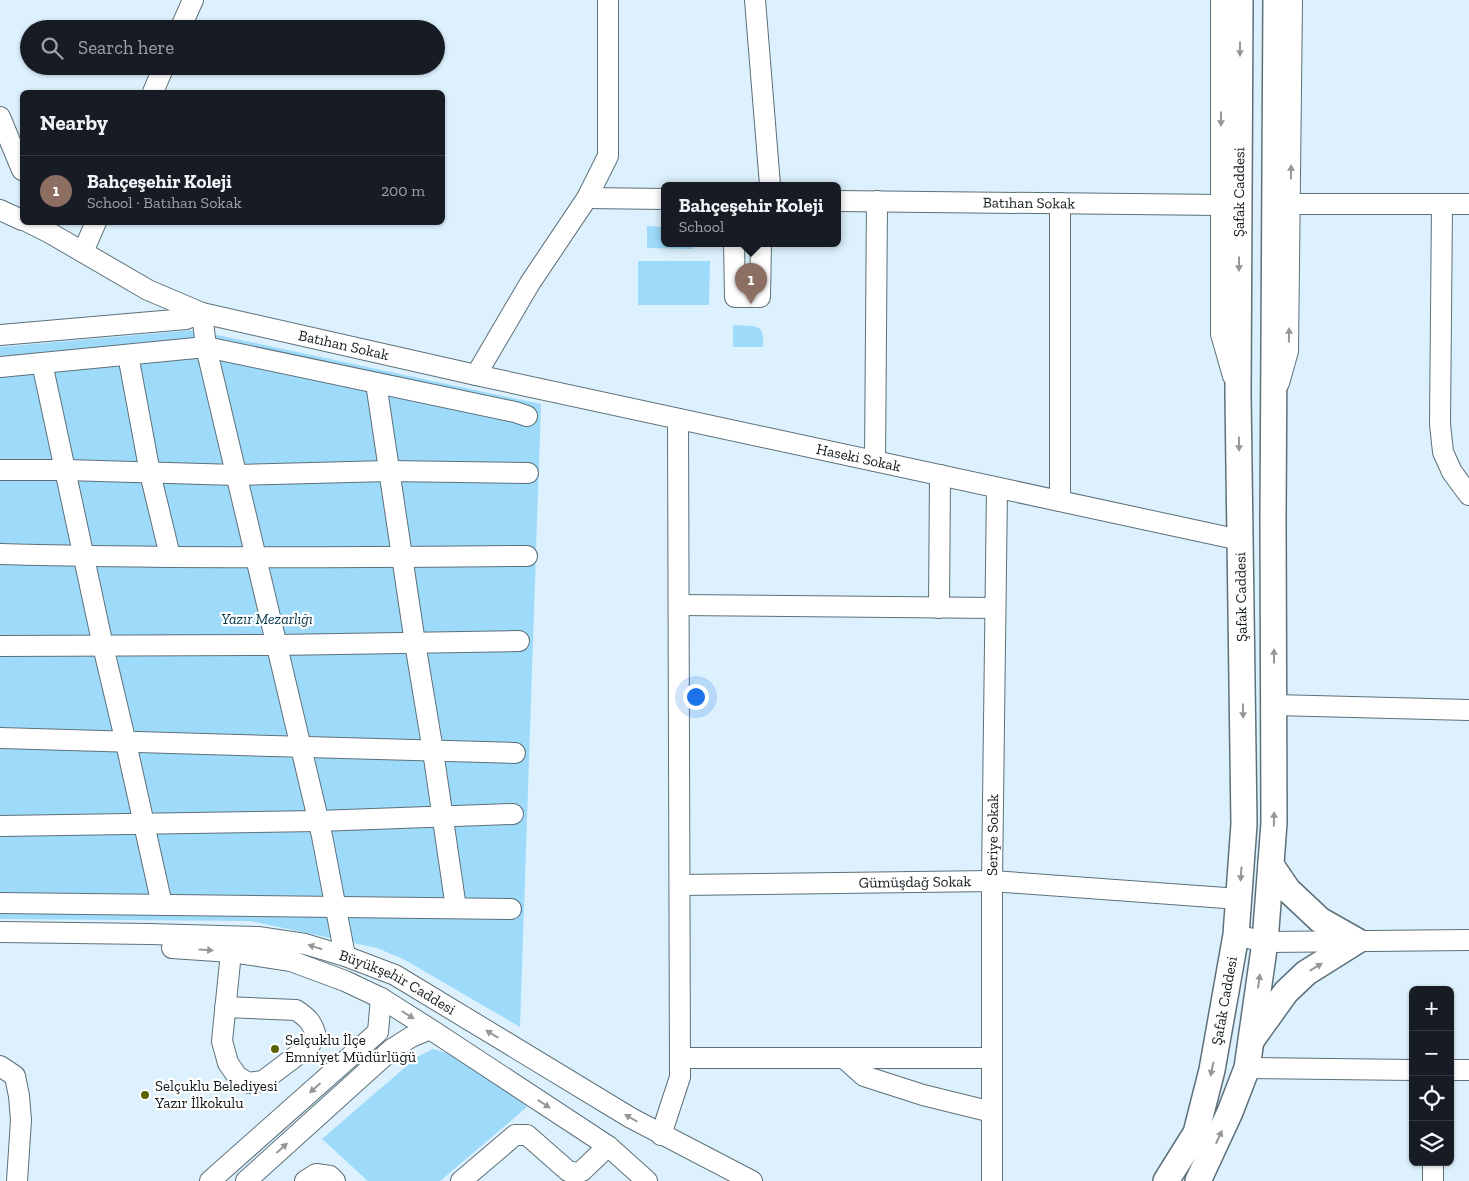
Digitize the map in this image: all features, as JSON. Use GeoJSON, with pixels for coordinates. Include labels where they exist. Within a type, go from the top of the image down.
{"type":"FeatureCollection","features":[{"type":"Feature","properties":{"kind":"main road","name":"Şafak Caddesi"},"geometry":{"type":"LineString","coordinates":[[1166,1181],[1196,1133],[1212,1070],[1236,935],[1244,824],[1238,395],[1240,0]]}},
{"type":"Feature","properties":{"kind":"main road","name":"Şafak Caddesi"},"geometry":{"type":"LineString","coordinates":[[1198,1181],[1230,1112],[1247,1068],[1265,942],[1274,822],[1276,0]]}},
{"type":"Feature","properties":{"kind":"main road"},"geometry":{"type":"LineString","coordinates":[[1250,1042],[1286,992],[1306,973],[1358,941],[1320,920],[1288,890],[1271,865]]}},
{"type":"Feature","properties":{"kind":"street"},"geometry":{"type":"LineString","coordinates":[[184,20],[193,0]]}},
{"type":"Feature","properties":{"kind":"street"},"geometry":{"type":"LineString","coordinates":[[476,375],[530,283],[587,198],[608,156],[608,0]]}},
{"type":"Feature","properties":{"kind":"street"},"geometry":{"type":"LineString","coordinates":[[755,0],[770,182]]}},
{"type":"Feature","properties":{"kind":"street"},"geometry":{"type":"LineString","coordinates":[[1221,0],[1221,334],[1238,395]]}},
{"type":"Feature","properties":{"kind":"street"},"geometry":{"type":"LineString","coordinates":[[1274,399],[1288,351],[1292,0]]}},
{"type":"Feature","properties":{"kind":"street"},"geometry":{"type":"LineString","coordinates":[[154,90],[160,75]]}},
{"type":"Feature","properties":{"kind":"street"},"geometry":{"type":"LineString","coordinates":[[0,117],[20,165]]}},
{"type":"Feature","properties":{"kind":"street"},"geometry":{"type":"LineString","coordinates":[[587,198],[661,199]]}},
{"type":"Feature","properties":{"kind":"street","name":"Batıhan Sokak"},"geometry":{"type":"LineString","coordinates":[[841,201],[1221,205]]}},
{"type":"Feature","properties":{"kind":"street"},"geometry":{"type":"LineString","coordinates":[[875,461],[877,201]]}},
{"type":"Feature","properties":{"kind":"street"},"geometry":{"type":"LineString","coordinates":[[1060,203],[1060,501]]}},
{"type":"Feature","properties":{"kind":"street"},"geometry":{"type":"LineString","coordinates":[[1290,204],[1469,204]]}},
{"type":"Feature","properties":{"kind":"street"},"geometry":{"type":"LineString","coordinates":[[1442,204],[1440,424],[1443,452],[1452,472],[1469,495]]}},
{"type":"Feature","properties":{"kind":"street"},"geometry":{"type":"LineString","coordinates":[[0,210],[20,219]]}},
{"type":"Feature","properties":{"kind":"street"},"geometry":{"type":"LineString","coordinates":[[83,252],[95,225]]}},
{"type":"Feature","properties":{"kind":"street","name":"Batıhan Sokak"},"geometry":{"type":"LineString","coordinates":[[47,228],[83,252],[148,290],[202,313],[476,375]]}},
{"type":"Feature","properties":{"kind":"street"},"geometry":{"type":"LineString","coordinates":[[734,247],[735,297],[760,296],[761,247]]}},
{"type":"Feature","properties":{"kind":"street"},"geometry":{"type":"LineString","coordinates":[[0,335],[186,319],[202,313],[206,347],[318,820],[344,956]]}},
{"type":"Feature","properties":{"kind":"street"},"geometry":{"type":"LineString","coordinates":[[0,367],[206,347],[376,382],[527,416]]}},
{"type":"Feature","properties":{"kind":"street"},"geometry":{"type":"LineString","coordinates":[[128,355],[150,473],[170,556]]}},
{"type":"Feature","properties":{"kind":"street"},"geometry":{"type":"LineString","coordinates":[[42,363],[103,646],[162,905]]}},
{"type":"Feature","properties":{"kind":"street","name":"Haseki Sokak"},"geometry":{"type":"LineString","coordinates":[[476,375],[1240,540]]}},
{"type":"Feature","properties":{"kind":"street"},"geometry":{"type":"LineString","coordinates":[[376,382],[456,908]]}},
{"type":"Feature","properties":{"kind":"street"},"geometry":{"type":"LineString","coordinates":[[662,1135],[680,1077],[678,418]]}},
{"type":"Feature","properties":{"kind":"street"},"geometry":{"type":"LineString","coordinates":[[0,470],[66,470],[237,476],[390,472],[528,473]]}},
{"type":"Feature","properties":{"kind":"street"},"geometry":{"type":"LineString","coordinates":[[939,608],[940,475]]}},
{"type":"Feature","properties":{"kind":"street","name":"Seriye Sokak"},"geometry":{"type":"LineString","coordinates":[[992,1181],[992,881],[997,488]]}},
{"type":"Feature","properties":{"kind":"street"},"geometry":{"type":"LineString","coordinates":[[0,554],[256,557],[527,556]]}},
{"type":"Feature","properties":{"kind":"street"},"geometry":{"type":"LineString","coordinates":[[679,605],[995,608]]}},
{"type":"Feature","properties":{"kind":"street"},"geometry":{"type":"LineString","coordinates":[[0,646],[277,645],[519,641]]}},
{"type":"Feature","properties":{"kind":"street"},"geometry":{"type":"LineString","coordinates":[[1274,705],[1469,710]]}},
{"type":"Feature","properties":{"kind":"street"},"geometry":{"type":"LineString","coordinates":[[0,738],[515,754]]}},
{"type":"Feature","properties":{"kind":"street"},"geometry":{"type":"LineString","coordinates":[[0,826],[514,814]]}},
{"type":"Feature","properties":{"kind":"street","name":"Gümüşdağ Sokak"},"geometry":{"type":"LineString","coordinates":[[680,885],[992,881],[1239,899]]}},
{"type":"Feature","properties":{"kind":"street"},"geometry":{"type":"LineString","coordinates":[[0,903],[512,908]]}},
{"type":"Feature","properties":{"kind":"street","name":"Büyükşehir Caddesi"},"geometry":{"type":"LineString","coordinates":[[0,932],[258,937],[304,944],[344,956],[395,975],[631,1118],[752,1181]]}},
{"type":"Feature","properties":{"kind":"street"},"geometry":{"type":"LineString","coordinates":[[1236,935],[1265,942],[1469,940]]}},
{"type":"Feature","properties":{"kind":"street","name":"Büyükşehir Caddesi"},"geometry":{"type":"LineString","coordinates":[[0,944],[163,947],[231,952],[291,962],[345,981],[381,998],[430,1028],[608,1146],[628,1172],[647,1181]]}},
{"type":"Feature","properties":{"kind":"street"},"geometry":{"type":"LineString","coordinates":[[225,1007],[296,1010],[313,1024],[316,1036],[308,1047],[263,1081],[248,1084],[237,1076],[228,1063],[222,1041],[225,1007],[231,952]]}},
{"type":"Feature","properties":{"kind":"street"},"geometry":{"type":"LineString","coordinates":[[210,1181],[378,1032],[381,998]]}},
{"type":"Feature","properties":{"kind":"street"},"geometry":{"type":"LineString","coordinates":[[246,1181],[392,1049],[430,1028]]}},
{"type":"Feature","properties":{"kind":"street"},"geometry":{"type":"LineString","coordinates":[[378,1032],[392,1049]]}},
{"type":"Feature","properties":{"kind":"street"},"geometry":{"type":"LineString","coordinates":[[680,1058],[992,1058]]}},
{"type":"Feature","properties":{"kind":"street"},"geometry":{"type":"LineString","coordinates":[[844,1058],[864,1076],[923,1095],[992,1112]]}},
{"type":"Feature","properties":{"kind":"street"},"geometry":{"type":"LineString","coordinates":[[0,1066],[15,1076],[19,1096],[21,1120],[17,1181]]}},
{"type":"Feature","properties":{"kind":"street"},"geometry":{"type":"LineString","coordinates":[[1247,1068],[1409,1070]]}},
{"type":"Feature","properties":{"kind":"street"},"geometry":{"type":"LineString","coordinates":[[1454,1070],[1469,1070]]}},
{"type":"Feature","properties":{"kind":"street"},"geometry":{"type":"LineString","coordinates":[[461,1181],[515,1135],[527,1135],[568,1171],[576,1173],[582,1171],[608,1146]]}},
{"type":"Feature","properties":{"kind":"street"},"geometry":{"type":"LineString","coordinates":[[712,1160],[721,1181]]}},
{"type":"Feature","properties":{"kind":"street"},"geometry":{"type":"LineString","coordinates":[[1433,1166],[1433,1181]]}},
{"type":"Feature","properties":{"kind":"street"},"geometry":{"type":"LineString","coordinates":[[305,1181],[316,1174],[330,1176],[335,1181]]}},
{"type":"Feature","properties":{"kind":"green space"},"geometry":{"type":"Polygon","coordinates":[[[647,226],[661,227],[661,247],[693,247],[693,249],[647,248],[647,226]]]}},
{"type":"Feature","properties":{"kind":"green space"},"geometry":{"type":"Polygon","coordinates":[[[638,261],[710,261],[709,305],[638,305],[638,261]]]}},
{"type":"Feature","properties":{"kind":"green space"},"geometry":{"type":"Polygon","coordinates":[[[733,325],[759,328],[763,334],[763,347],[733,347],[733,325]]]}},
{"type":"Feature","properties":{"kind":"green space","name":"Yazır Mezarlığı"},"geometry":{"type":"Polygon","coordinates":[[[194,330],[541,404],[520,1027],[405,960],[377,948],[250,921],[0,919],[0,347],[194,330]]]}},
{"type":"Feature","properties":{"kind":"green space"},"geometry":{"type":"Polygon","coordinates":[[[433,1049],[450,1054],[527,1107],[440,1181],[368,1181],[322,1139],[417,1057],[433,1049]]]}},
{"type":"Feature","properties":{"kind":"place","name":"Bahçeşehir Koleji"},"geometry":{"type":"Point","coordinates":[751,304]}},
{"type":"Feature","properties":{"kind":"place","name":"Selçuklu İlçe Emniyet Müdürlüğü"},"geometry":{"type":"Point","coordinates":[275,1049]}},
{"type":"Feature","properties":{"kind":"place","name":"Selçuklu Belediyesi Yazır İlkokulu"},"geometry":{"type":"Point","coordinates":[145,1095]}}]}
